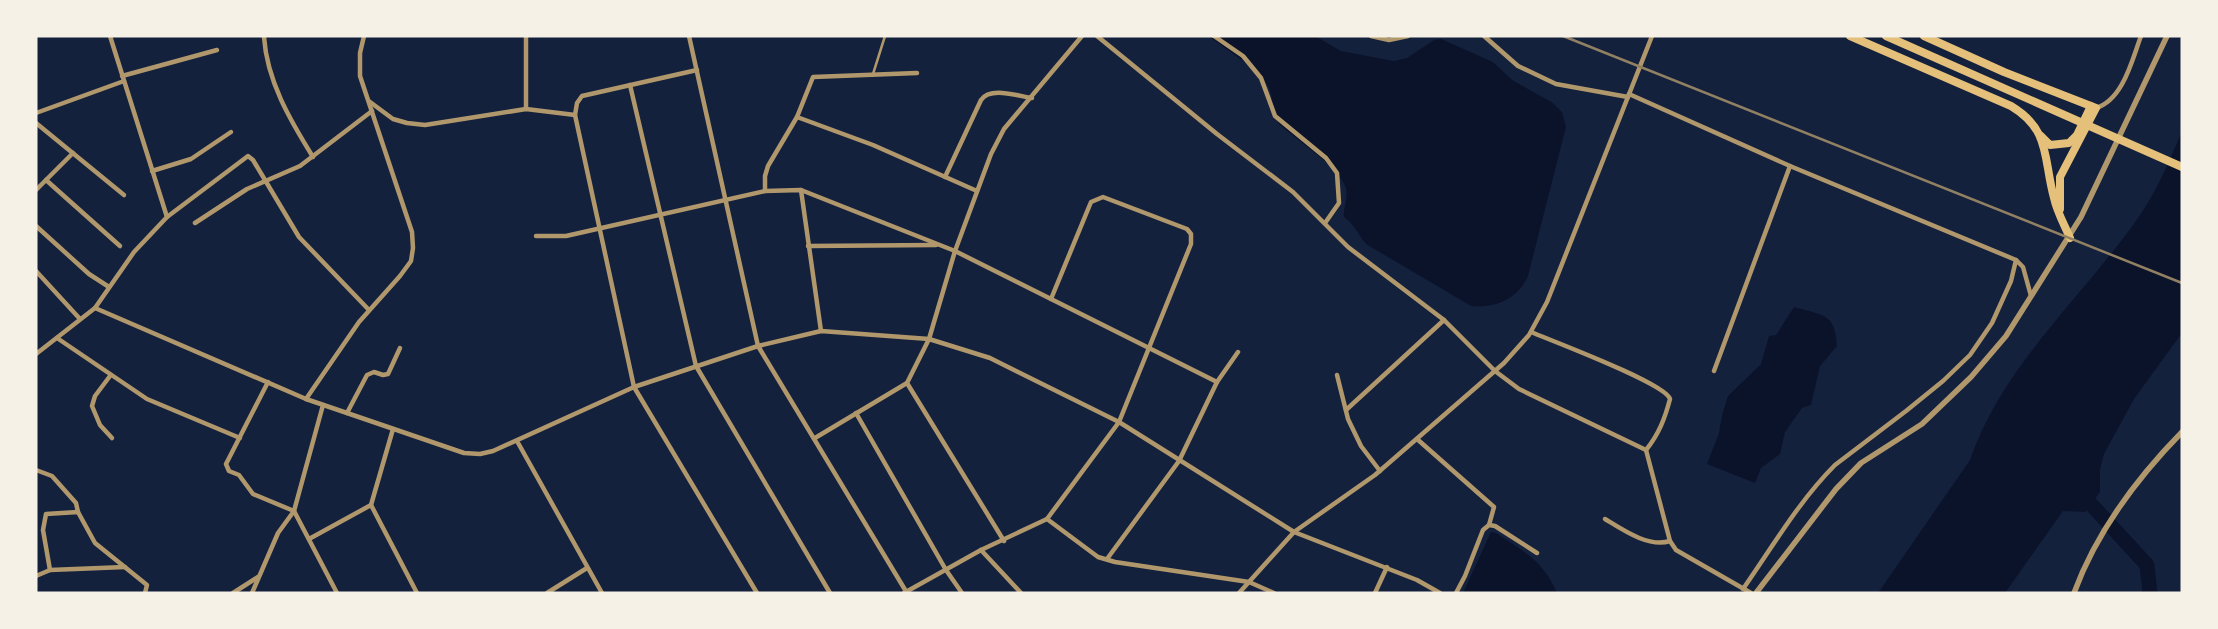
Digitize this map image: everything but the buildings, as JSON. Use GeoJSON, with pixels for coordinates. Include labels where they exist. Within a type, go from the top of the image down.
{"type":"FeatureCollection","features":[{"type":"Feature","properties":{"kind":"main road"},"geometry":{"type":"LineString","coordinates":[[1850,36],[2011,106],[2034,122],[2054,197],[2070,238]]}},
{"type":"Feature","properties":{"kind":"main road"},"geometry":{"type":"LineString","coordinates":[[1886,36],[2182,167]]}},
{"type":"Feature","properties":{"kind":"main road"},"geometry":{"type":"LineString","coordinates":[[1924,36],[2004,72],[2093,107]]}},
{"type":"Feature","properties":{"kind":"main road"},"geometry":{"type":"LineString","coordinates":[[2039,135],[2050,145],[2069,143],[2093,107]]}},
{"type":"Feature","properties":{"kind":"main road"},"geometry":{"type":"LineString","coordinates":[[2062,221],[2060,177],[2093,107]]}},
{"type":"Feature","properties":{"kind":"street"},"geometry":{"type":"LineString","coordinates":[[110,36],[167,217]]}},
{"type":"Feature","properties":{"kind":"street"},"geometry":{"type":"LineString","coordinates":[[306,399],[343,343],[411,261],[413,248],[412,232],[360,76],[360,53],[364,36]]}},
{"type":"Feature","properties":{"kind":"street"},"geometry":{"type":"LineString","coordinates":[[526,36],[526,109]]}},
{"type":"Feature","properties":{"kind":"street"},"geometry":{"type":"LineString","coordinates":[[689,36],[758,346],[906,592],[981,550],[1004,541],[1047,519],[1119,422],[1190,244],[1188,229],[1103,197],[1096,198],[1091,202],[1051,299]]}},
{"type":"Feature","properties":{"kind":"street"},"geometry":{"type":"LineString","coordinates":[[815,438],[907,383],[929,339],[955,251],[991,154],[1004,129],[1032,98],[1082,36]]}},
{"type":"Feature","properties":{"kind":"street"},"geometry":{"type":"LineString","coordinates":[[1097,36],[1217,134],[1293,192],[1359,256],[1398,283],[1444,320],[1496,371],[1519,389],[1646,450],[1670,541],[1684,556],[1751,593]]}},
{"type":"Feature","properties":{"kind":"street"},"geometry":{"type":"LineString","coordinates":[[1214,36],[1243,56],[1261,78],[1275,116],[1326,158],[1338,173],[1339,203],[1325,223]]}},
{"type":"Feature","properties":{"kind":"street"},"geometry":{"type":"LineString","coordinates":[[1371,36],[1389,40],[1408,36]]}},
{"type":"Feature","properties":{"kind":"street"},"geometry":{"type":"LineString","coordinates":[[1484,36],[1518,66],[1556,84],[1628,96],[2016,260],[2023,267],[2031,296]]}},
{"type":"Feature","properties":{"kind":"street"},"geometry":{"type":"LineString","coordinates":[[1239,593],[1294,532],[1380,471],[1496,371],[1531,332],[1547,302],[1652,36]]}},
{"type":"Feature","properties":{"kind":"street"},"geometry":{"type":"LineString","coordinates":[[2093,107],[2105,105],[2112,98],[2128,71],[2141,36]]}},
{"type":"Feature","properties":{"kind":"street"},"geometry":{"type":"LineString","coordinates":[[1756,593],[1836,489],[1861,463],[1922,424],[1971,377],[2006,336],[2052,260],[2070,238],[2167,36]]}},
{"type":"Feature","properties":{"kind":"street"},"geometry":{"type":"LineString","coordinates":[[264,37],[265,53],[271,74],[286,111],[313,157]]}},
{"type":"Feature","properties":{"kind":"street"},"geometry":{"type":"LineString","coordinates":[[36,113],[123,78],[217,50]]}},
{"type":"Feature","properties":{"kind":"street"},"geometry":{"type":"LineString","coordinates":[[696,70],[582,96],[576,103],[575,114],[634,387],[757,593]]}},
{"type":"Feature","properties":{"kind":"street"},"geometry":{"type":"LineString","coordinates":[[765,190],[765,176],[768,166],[797,117],[813,77],[917,73]]}},
{"type":"Feature","properties":{"kind":"street"},"geometry":{"type":"LineString","coordinates":[[630,85],[696,366],[830,593]]}},
{"type":"Feature","properties":{"kind":"street"},"geometry":{"type":"LineString","coordinates":[[945,177],[980,100],[985,94],[992,92],[1032,98]]}},
{"type":"Feature","properties":{"kind":"street"},"geometry":{"type":"LineString","coordinates":[[369,102],[393,119],[407,124],[425,125],[526,109],[575,114]]}},
{"type":"Feature","properties":{"kind":"street"},"geometry":{"type":"LineString","coordinates":[[195,223],[231,198],[293,170],[313,157],[372,111]]}},
{"type":"Feature","properties":{"kind":"street"},"geometry":{"type":"LineString","coordinates":[[797,117],[873,145],[977,191]]}},
{"type":"Feature","properties":{"kind":"street"},"geometry":{"type":"LineString","coordinates":[[36,123],[124,195]]}},
{"type":"Feature","properties":{"kind":"street"},"geometry":{"type":"LineString","coordinates":[[152,172],[191,159],[231,132]]}},
{"type":"Feature","properties":{"kind":"street"},"geometry":{"type":"LineString","coordinates":[[36,190],[73,153]]}},
{"type":"Feature","properties":{"kind":"street"},"geometry":{"type":"LineString","coordinates":[[36,354],[95,308],[134,252],[167,217],[248,156],[253,160],[299,237],[369,310]]}},
{"type":"Feature","properties":{"kind":"street"},"geometry":{"type":"LineString","coordinates":[[1714,371],[1790,166]]}},
{"type":"Feature","properties":{"kind":"street"},"geometry":{"type":"LineString","coordinates":[[46,180],[120,246]]}},
{"type":"Feature","properties":{"kind":"street"},"geometry":{"type":"LineString","coordinates":[[536,236],[566,236],[726,201],[765,190],[801,190],[955,251],[1216,382]]}},
{"type":"Feature","properties":{"kind":"street"},"geometry":{"type":"LineString","coordinates":[[801,190],[821,331]]}},
{"type":"Feature","properties":{"kind":"street"},"geometry":{"type":"LineString","coordinates":[[36,226],[89,274],[109,287]]}},
{"type":"Feature","properties":{"kind":"street"},"geometry":{"type":"LineString","coordinates":[[808,246],[940,245]]}},
{"type":"Feature","properties":{"kind":"street"},"geometry":{"type":"LineString","coordinates":[[1744,589],[1791,518],[1820,480],[1835,465],[1943,381],[1970,355],[1992,323],[2011,280],[2016,260]]}},
{"type":"Feature","properties":{"kind":"street"},"geometry":{"type":"LineString","coordinates":[[36,271],[80,319]]}},
{"type":"Feature","properties":{"kind":"street"},"geometry":{"type":"LineString","coordinates":[[95,308],[306,399],[464,453],[480,454],[517,441],[634,387],[758,346],[821,331],[929,339],[990,358],[1119,422],[1294,532],[1387,567],[1417,580],[1440,593]]}},
{"type":"Feature","properties":{"kind":"street"},"geometry":{"type":"LineString","coordinates":[[1346,410],[1444,320]]}},
{"type":"Feature","properties":{"kind":"street"},"geometry":{"type":"LineString","coordinates":[[1531,332],[1625,371],[1666,391],[1670,399],[1666,416],[1657,437],[1646,450]]}},
{"type":"Feature","properties":{"kind":"street"},"geometry":{"type":"LineString","coordinates":[[57,338],[110,376],[147,399],[240,438]]}},
{"type":"Feature","properties":{"kind":"street"},"geometry":{"type":"LineString","coordinates":[[347,413],[367,375],[374,372],[383,375],[388,374],[400,348]]}},
{"type":"Feature","properties":{"kind":"street"},"geometry":{"type":"LineString","coordinates":[[1107,559],[1179,460],[1216,382],[1238,352]]}},
{"type":"Feature","properties":{"kind":"street"},"geometry":{"type":"LineString","coordinates":[[1337,375],[1346,410],[1361,446],[1380,471]]}},
{"type":"Feature","properties":{"kind":"street"},"geometry":{"type":"LineString","coordinates":[[110,376],[95,396],[92,406],[100,425],[112,438]]}},
{"type":"Feature","properties":{"kind":"street"},"geometry":{"type":"LineString","coordinates":[[268,382],[226,468],[240,475],[253,494],[294,511],[337,593]]}},
{"type":"Feature","properties":{"kind":"street"},"geometry":{"type":"LineString","coordinates":[[907,383],[1004,541]]}},
{"type":"Feature","properties":{"kind":"street"},"geometry":{"type":"LineString","coordinates":[[252,593],[278,533],[294,511],[322,405]]}},
{"type":"Feature","properties":{"kind":"street"},"geometry":{"type":"LineString","coordinates":[[856,413],[946,570],[962,593]]}},
{"type":"Feature","properties":{"kind":"street"},"geometry":{"type":"LineString","coordinates":[[393,429],[371,505],[417,593]]}},
{"type":"Feature","properties":{"kind":"street"},"geometry":{"type":"LineString","coordinates":[[2074,593],[2080,576],[2118,510],[2139,480],[2182,432]]}},
{"type":"Feature","properties":{"kind":"street"},"geometry":{"type":"LineString","coordinates":[[1417,439],[1494,507],[1489,526]]}},
{"type":"Feature","properties":{"kind":"street"},"geometry":{"type":"LineString","coordinates":[[517,441],[602,593]]}},
{"type":"Feature","properties":{"kind":"street"},"geometry":{"type":"LineString","coordinates":[[36,470],[52,476],[76,503],[78,512],[95,543],[147,585],[146,593]]}},
{"type":"Feature","properties":{"kind":"street"},"geometry":{"type":"LineString","coordinates":[[309,539],[371,505]]}},
{"type":"Feature","properties":{"kind":"street"},"geometry":{"type":"LineString","coordinates":[[50,570],[42,530],[46,514],[78,512]]}},
{"type":"Feature","properties":{"kind":"street"},"geometry":{"type":"LineString","coordinates":[[1047,519],[1098,557],[1249,582],[1274,593]]}},
{"type":"Feature","properties":{"kind":"street"},"geometry":{"type":"LineString","coordinates":[[1605,519],[1622,529],[1654,543],[1662,544],[1670,541]]}},
{"type":"Feature","properties":{"kind":"street"},"geometry":{"type":"LineString","coordinates":[[1456,593],[1465,576],[1483,530],[1489,526],[1495,526],[1537,553]]}},
{"type":"Feature","properties":{"kind":"street"},"geometry":{"type":"LineString","coordinates":[[981,550],[1021,593]]}},
{"type":"Feature","properties":{"kind":"street"},"geometry":{"type":"LineString","coordinates":[[36,576],[50,570],[125,567]]}},
{"type":"Feature","properties":{"kind":"street"},"geometry":{"type":"LineString","coordinates":[[1375,593],[1387,567]]}},
{"type":"Feature","properties":{"kind":"street"},"geometry":{"type":"LineString","coordinates":[[547,593],[587,568]]}},
{"type":"Feature","properties":{"kind":"street"},"geometry":{"type":"LineString","coordinates":[[233,593],[259,576]]}},
{"type":"Feature","properties":{"kind":"lane"},"geometry":{"type":"LineString","coordinates":[[873,74],[885,36]]}},
{"type":"Feature","properties":{"kind":"water"},"geometry":{"type":"Polygon","coordinates":[[[1209,36],[1315,36],[1341,51],[1394,61],[1407,58],[1434,40],[1441,39],[1493,62],[1512,80],[1553,103],[1562,112],[1566,127],[1528,276],[1524,284],[1505,301],[1489,306],[1471,306],[1366,244],[1344,217],[1346,189],[1343,181],[1317,155],[1279,124],[1270,91],[1264,80],[1250,66],[1209,36]]]}},
{"type":"Feature","properties":{"kind":"water"},"geometry":{"type":"Polygon","coordinates":[[[2182,131],[2182,333],[2134,399],[2104,454],[2100,469],[2100,492],[2085,512],[2063,511],[2005,593],[1878,593],[1970,460],[1984,427],[2001,396],[2021,366],[2141,214],[2160,180],[2182,131]]]}},
{"type":"Feature","properties":{"kind":"water"},"geometry":{"type":"Polygon","coordinates":[[[1794,307],[1826,317],[1834,327],[1837,346],[1820,366],[1811,405],[1802,408],[1785,432],[1780,454],[1761,468],[1755,483],[1707,464],[1719,433],[1728,396],[1761,364],[1769,336],[1776,335],[1794,307]]]}},
{"type":"Feature","properties":{"kind":"water"},"geometry":{"type":"Polygon","coordinates":[[[1491,532],[1496,533],[1532,558],[1546,572],[1557,593],[1463,593],[1491,532]]]}},
{"type":"Feature","properties":{"kind":"waterway"},"geometry":{"type":"LineString","coordinates":[[2077,489],[2147,565],[2150,593]]}},
{"type":"Feature","properties":{"kind":"railway"},"geometry":{"type":"LineString","coordinates":[[1563,36],[2182,283]]}}]}
